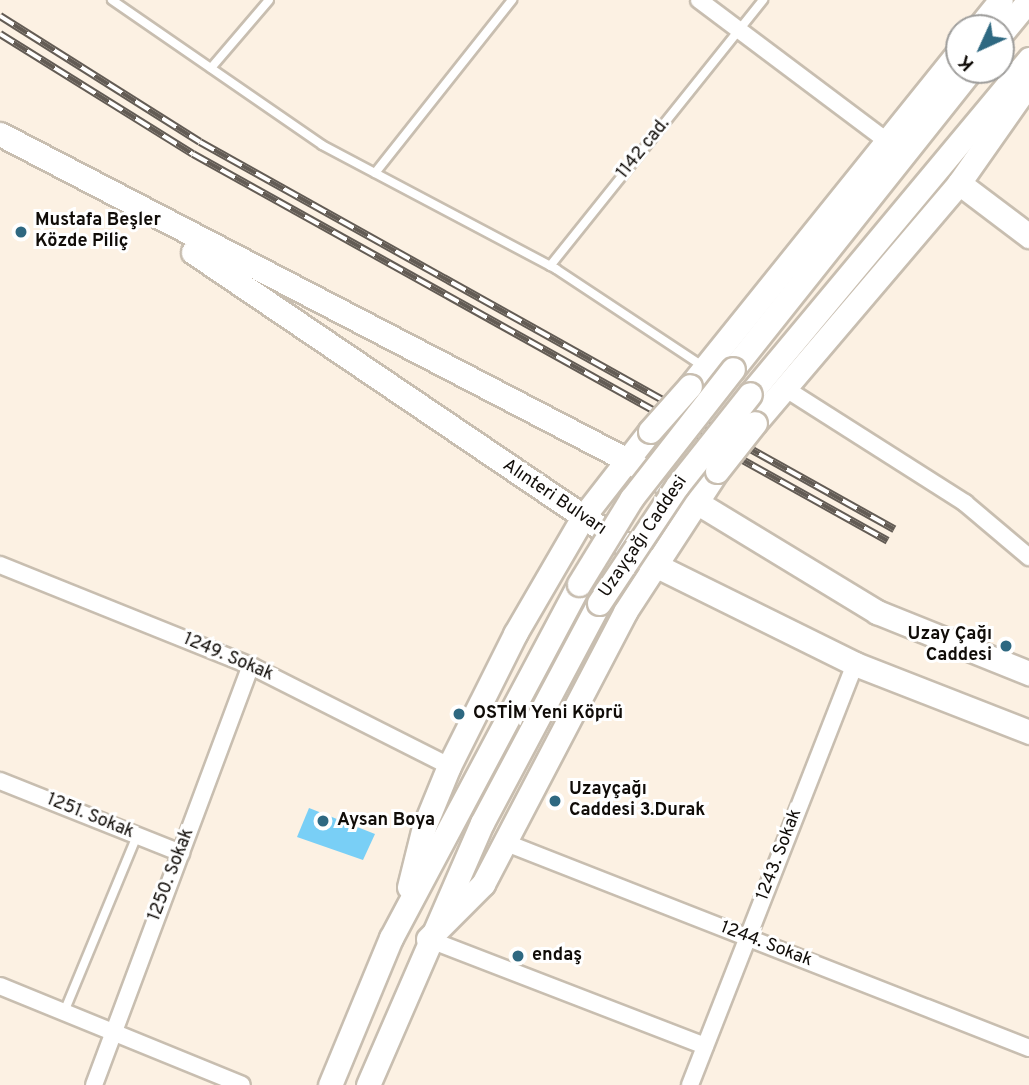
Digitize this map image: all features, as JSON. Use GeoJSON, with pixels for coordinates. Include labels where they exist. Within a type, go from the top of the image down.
{"type":"FeatureCollection","features":[{"type":"Feature","properties":{"kind":"main road"},"geometry":{"type":"LineString","coordinates":[[990,14],[1001,0]]}},
{"type":"Feature","properties":{"kind":"main road"},"geometry":{"type":"LineString","coordinates":[[1015,17],[1029,0]]}},
{"type":"Feature","properties":{"kind":"main road","name":"Uzayçağı Caddesi"},"geometry":{"type":"LineString","coordinates":[[369,1085],[428,939],[600,603],[677,486],[750,394],[1029,59]]}},
{"type":"Feature","properties":{"kind":"main road"},"geometry":{"type":"LineString","coordinates":[[402,917],[424,827],[449,766],[583,517],[945,68]]}},
{"type":"Feature","properties":{"kind":"main road"},"geometry":{"type":"LineString","coordinates":[[428,939],[483,884],[655,565],[717,471],[783,387],[960,183],[1029,83]]}},
{"type":"Feature","properties":{"kind":"main road","name":"Uzayçağı Caddesi"},"geometry":{"type":"LineString","coordinates":[[330,1085],[402,917],[579,584],[631,499],[960,84]]}},
{"type":"Feature","properties":{"kind":"main road","name":"Alınteri Bulvarı"},"geometry":{"type":"LineString","coordinates":[[0,134],[115,199],[627,460],[695,504],[877,612],[1029,673]]}},
{"type":"Feature","properties":{"kind":"main road"},"geometry":{"type":"LineString","coordinates":[[960,183],[1029,236]]}},
{"type":"Feature","properties":{"kind":"main road","name":"Alınteri Bulvarı"},"geometry":{"type":"LineString","coordinates":[[115,199],[655,565],[855,664],[1029,733]]}},
{"type":"Feature","properties":{"kind":"street"},"geometry":{"type":"LineString","coordinates":[[699,0],[887,141]]}},
{"type":"Feature","properties":{"kind":"street"},"geometry":{"type":"LineString","coordinates":[[783,387],[965,503],[1029,556]]}},
{"type":"Feature","properties":{"kind":"street","name":"1249. Sokak"},"geometry":{"type":"LineString","coordinates":[[0,565],[251,666],[449,766]]}},
{"type":"Feature","properties":{"kind":"street","name":"1243. Sokak"},"geometry":{"type":"LineString","coordinates":[[690,1085],[855,664]]}},
{"type":"Feature","properties":{"kind":"street","name":"1250. Sokak"},"geometry":{"type":"LineString","coordinates":[[94,1085],[251,666]]}},
{"type":"Feature","properties":{"kind":"street","name":"1251. Sokak"},"geometry":{"type":"LineString","coordinates":[[0,781],[181,853]]}},
{"type":"Feature","properties":{"kind":"street","name":"1244. Sokak"},"geometry":{"type":"LineString","coordinates":[[504,842],[1029,1048]]}},
{"type":"Feature","properties":{"kind":"street"},"geometry":{"type":"LineString","coordinates":[[428,939],[705,1046]]}},
{"type":"Feature","properties":{"kind":"street"},"geometry":{"type":"LineString","coordinates":[[0,986],[242,1085]]}},
{"type":"Feature","properties":{"kind":"lane"},"geometry":{"type":"LineString","coordinates":[[112,0],[211,68],[376,173],[550,266],[705,367]]}},
{"type":"Feature","properties":{"kind":"lane"},"geometry":{"type":"LineString","coordinates":[[211,68],[269,0]]}},
{"type":"Feature","properties":{"kind":"lane"},"geometry":{"type":"LineString","coordinates":[[376,173],[512,0]]}},
{"type":"Feature","properties":{"kind":"lane","name":"1142 cad."},"geometry":{"type":"LineString","coordinates":[[550,266],[762,0]]}},
{"type":"Feature","properties":{"kind":"lane"},"geometry":{"type":"LineString","coordinates":[[64,1012],[137,836]]}},
{"type":"Feature","properties":{"kind":"building","name":"Aysan Boya"},"geometry":{"type":"Polygon","coordinates":[[[309,808],[375,834],[363,860],[297,837],[309,808]]]}},
{"type":"Feature","properties":{"kind":"railway"},"geometry":{"type":"LineString","coordinates":[[0,16],[200,142],[894,529]]}},
{"type":"Feature","properties":{"kind":"railway"},"geometry":{"type":"LineString","coordinates":[[0,34],[193,154],[888,541]]}},
{"type":"Feature","properties":{"kind":"place","name":"Mustafa Beşler Közde Piliç"},"geometry":{"type":"Point","coordinates":[21,232]}},
{"type":"Feature","properties":{"kind":"place","name":"Uzay Çağı Caddesi"},"geometry":{"type":"Point","coordinates":[1006,646]}},
{"type":"Feature","properties":{"kind":"place","name":"OSTİM Yeni Köprü"},"geometry":{"type":"Point","coordinates":[459,714]}},
{"type":"Feature","properties":{"kind":"place","name":"Uzayçağı Caddesi 3.Durak"},"geometry":{"type":"Point","coordinates":[555,801]}},
{"type":"Feature","properties":{"kind":"place","name":"Aysan Boya"},"geometry":{"type":"Point","coordinates":[323,821]}},
{"type":"Feature","properties":{"kind":"place","name":"endaş"},"geometry":{"type":"Point","coordinates":[518,956]}}]}
